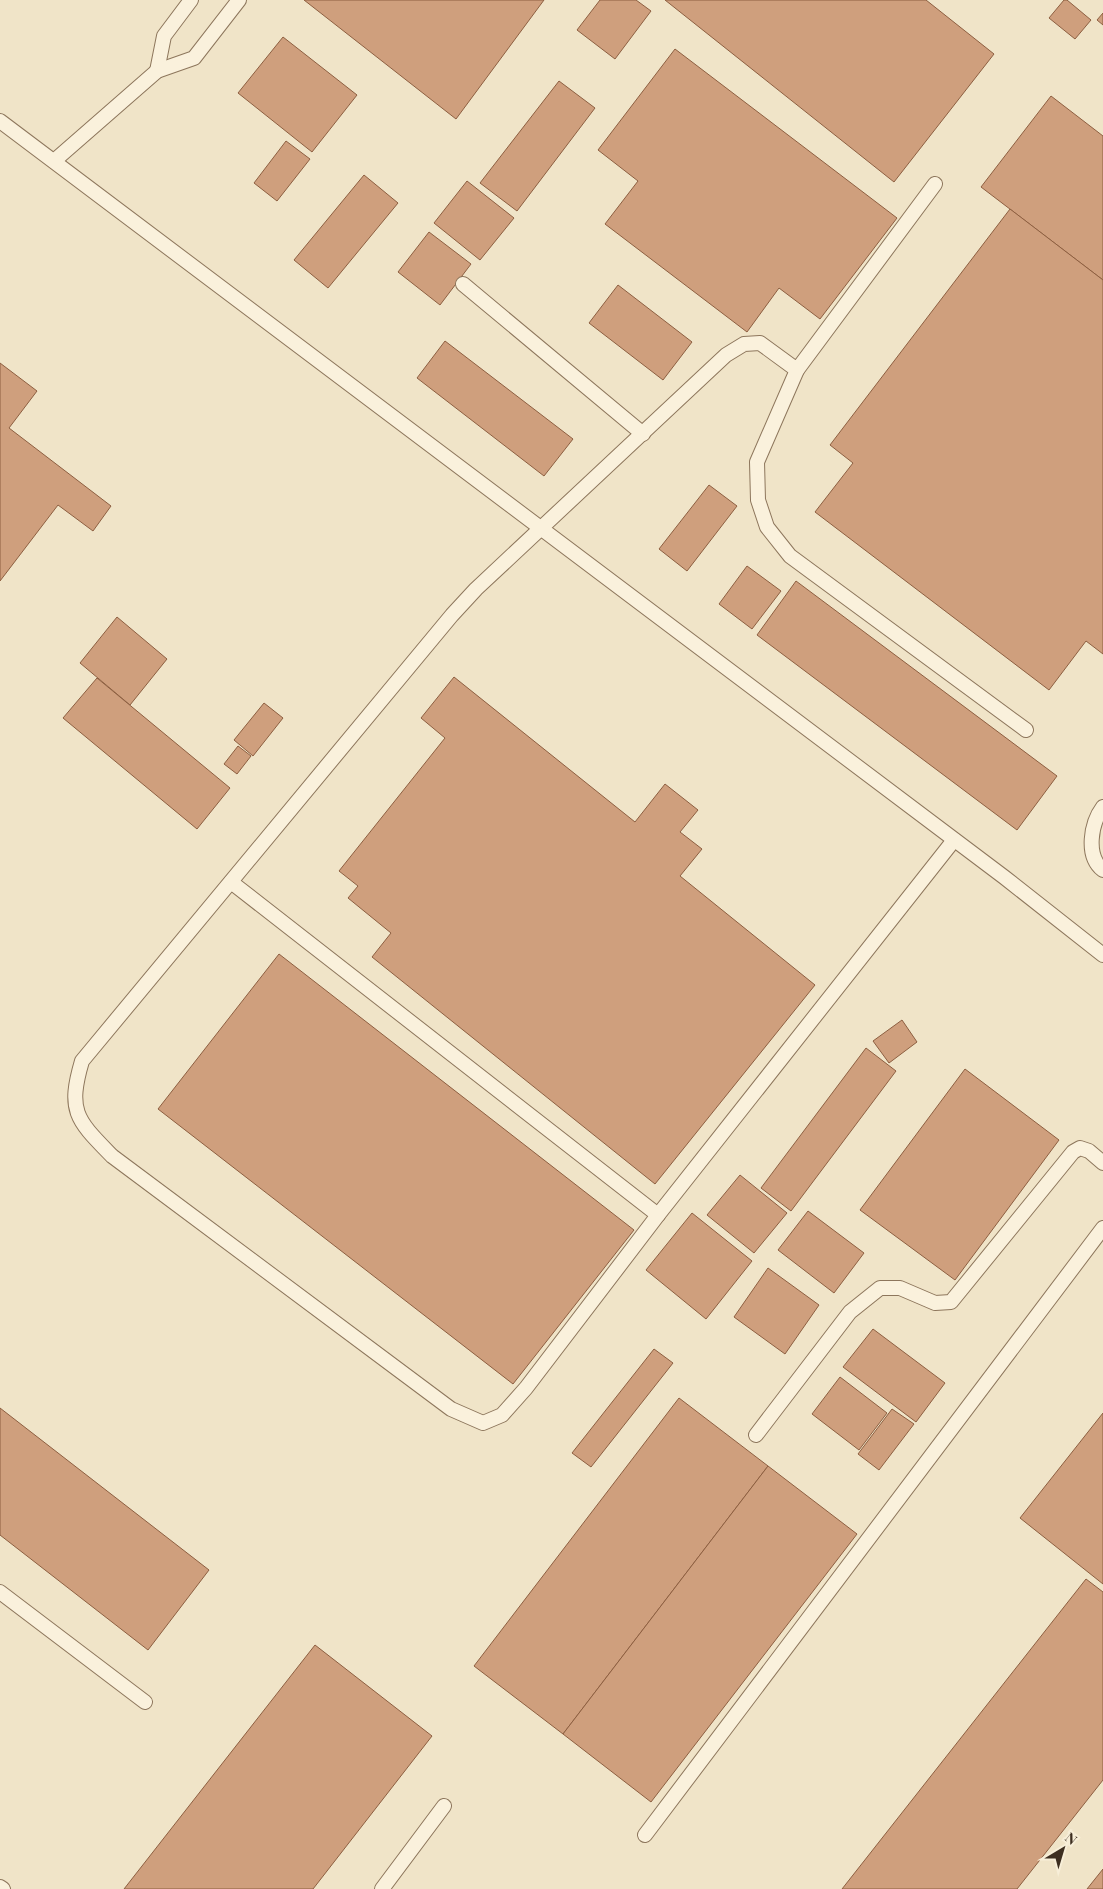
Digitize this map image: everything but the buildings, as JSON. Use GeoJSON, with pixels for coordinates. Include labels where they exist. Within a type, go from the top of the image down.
{"type":"FeatureCollection","features":[{"type":"Feature","properties":{"kind":"lane"},"geometry":{"type":"LineString","coordinates":[[157,71],[164,36],[191,0]]}},
{"type":"Feature","properties":{"kind":"lane"},"geometry":{"type":"LineString","coordinates":[[54,161],[157,71],[194,58],[239,0]]}},
{"type":"Feature","properties":{"kind":"lane"},"geometry":{"type":"LineString","coordinates":[[0,121],[954,840],[1103,955]]}},
{"type":"Feature","properties":{"kind":"lane"},"geometry":{"type":"LineString","coordinates":[[936,184],[797,370],[758,462],[758,500],[767,527],[790,556],[1026,730]]}},
{"type":"Feature","properties":{"kind":"lane"},"geometry":{"type":"LineString","coordinates":[[463,284],[643,434]]}},
{"type":"Feature","properties":{"kind":"lane"},"geometry":{"type":"LineString","coordinates":[[797,370],[760,343],[744,344],[726,355],[476,589],[452,615],[82,1061],[75,1084],[74,1108],[84,1128],[112,1156],[451,1408],[483,1423],[502,1415],[526,1388],[658,1215],[954,840]]}},
{"type":"Feature","properties":{"kind":"lane"},"geometry":{"type":"LineString","coordinates":[[1103,807],[1097,815],[1092,842],[1094,859],[1103,870]]}},
{"type":"Feature","properties":{"kind":"lane"},"geometry":{"type":"LineString","coordinates":[[231,882],[658,1215]]}},
{"type":"Feature","properties":{"kind":"lane"},"geometry":{"type":"LineString","coordinates":[[756,1435],[850,1312],[867,1296],[880,1288],[900,1288],[935,1303],[951,1302],[1073,1152],[1080,1148],[1089,1151],[1103,1163]]}},
{"type":"Feature","properties":{"kind":"lane"},"geometry":{"type":"LineString","coordinates":[[645,1835],[1103,1228]]}},
{"type":"Feature","properties":{"kind":"lane"},"geometry":{"type":"LineString","coordinates":[[0,1592],[145,1702]]}},
{"type":"Feature","properties":{"kind":"lane"},"geometry":{"type":"LineString","coordinates":[[382,1889],[444,1806]]}},
{"type":"Feature","properties":{"kind":"lane"},"geometry":{"type":"LineString","coordinates":[[0,1886],[3,1889]]}}]}
